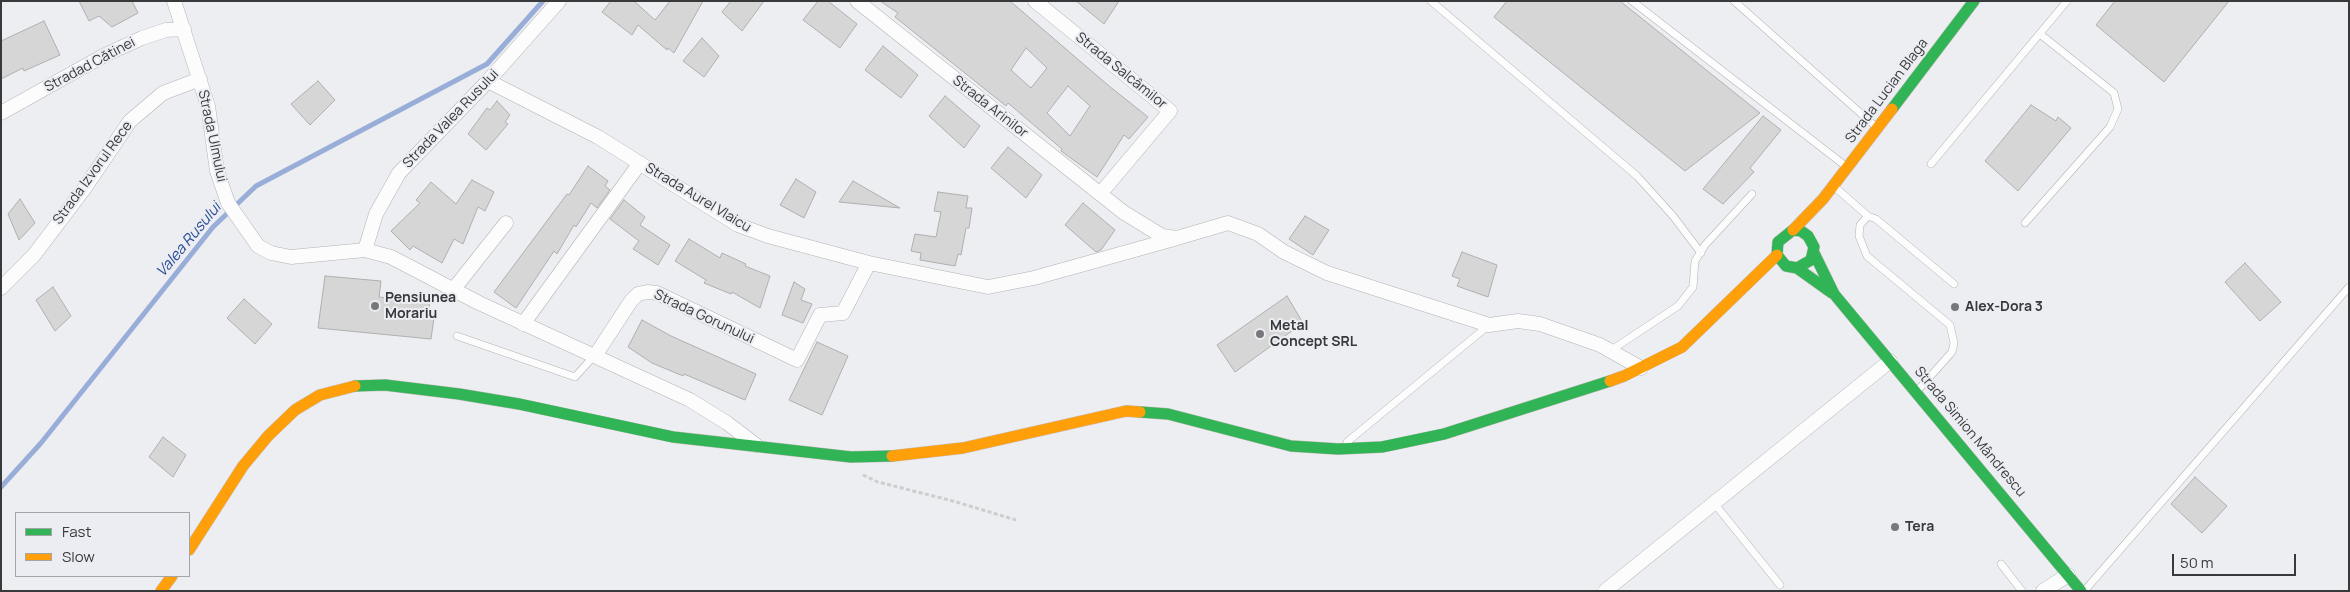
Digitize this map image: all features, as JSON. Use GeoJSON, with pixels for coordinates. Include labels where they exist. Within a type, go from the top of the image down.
{"type":"FeatureCollection","features":[{"type":"Feature","properties":{"kind":"main road","name":"Strada Lucian Blaga"},"geometry":{"type":"LineString","coordinates":[[1793,230],[1834,186],[1974,1]]}},
{"type":"Feature","properties":{"kind":"main road","name":"Strada Lucian Blaga"},"geometry":{"type":"LineString","coordinates":[[1808,236],[1824,198]]}},
{"type":"Feature","properties":{"kind":"main road"},"geometry":{"type":"LineString","coordinates":[[190,548],[243,466],[268,436],[294,410],[320,395],[356,386],[386,385],[459,394],[519,404],[673,437],[851,457],[899,456],[963,448],[1126,411],[1168,414],[1290,446],[1338,450],[1382,447],[1444,434],[1624,376],[1641,368],[1682,347],[1777,255],[1778,242],[1786,234],[1793,230],[1801,231],[1812,241],[1814,252],[1807,264],[1756,276]]}},
{"type":"Feature","properties":{"kind":"main road","name":"Strada Simion Mândrescu"},"geometry":{"type":"LineString","coordinates":[[1814,252],[1834,294],[2081,591]]}},
{"type":"Feature","properties":{"kind":"main road"},"geometry":{"type":"LineString","coordinates":[[1777,255],[1791,267]]}},
{"type":"Feature","properties":{"kind":"main road","name":"Strada Simion Mândrescu"},"geometry":{"type":"LineString","coordinates":[[1791,267],[1834,294]]}},
{"type":"Feature","properties":{"kind":"main road"},"geometry":{"type":"LineString","coordinates":[[162,591],[171,577]]}},
{"type":"Feature","properties":{"kind":"street","name":"Strada Ulmului"},"geometry":{"type":"LineString","coordinates":[[174,1],[208,106],[217,171],[228,203],[235,216],[258,246],[271,253],[291,258],[365,250]]}},
{"type":"Feature","properties":{"kind":"street","name":"Strada Valea Rusului"},"geometry":{"type":"LineString","coordinates":[[365,250],[376,214],[399,174],[488,81],[559,1]]}},
{"type":"Feature","properties":{"kind":"street","name":"Strada Arinilor"},"geometry":{"type":"LineString","coordinates":[[857,1],[1123,212],[1162,236],[1177,238]]}},
{"type":"Feature","properties":{"kind":"street","name":"Strada Salcâmilor"},"geometry":{"type":"LineString","coordinates":[[1035,1],[1170,110],[1100,194]]}},
{"type":"Feature","properties":{"kind":"street","name":"Stradad Cătinei"},"geometry":{"type":"LineString","coordinates":[[1,113],[105,55],[142,38],[166,30],[184,29]]}},
{"type":"Feature","properties":{"kind":"street","name":"Strada Izvorul Rece"},"geometry":{"type":"LineString","coordinates":[[1,288],[34,255],[130,121],[163,93],[200,78]]}},
{"type":"Feature","properties":{"kind":"street","name":"Strada Aurel Vlaicu"},"geometry":{"type":"LineString","coordinates":[[488,81],[598,138],[738,225],[768,236],[869,263],[988,287],[1034,278],[1228,223],[1258,234],[1284,252],[1327,273],[1489,325]]}},
{"type":"Feature","properties":{"kind":"street"},"geometry":{"type":"LineString","coordinates":[[523,324],[640,163]]}},
{"type":"Feature","properties":{"kind":"street"},"geometry":{"type":"LineString","coordinates":[[453,290],[506,223]]}},
{"type":"Feature","properties":{"kind":"street"},"geometry":{"type":"LineString","coordinates":[[365,250],[391,257],[523,324],[690,400],[728,423],[758,447]]}},
{"type":"Feature","properties":{"kind":"street","name":"Strada Gorunului"},"geometry":{"type":"LineString","coordinates":[[594,356],[631,301],[638,294],[657,292],[797,360],[820,315],[842,313],[869,263]]}},
{"type":"Feature","properties":{"kind":"street"},"geometry":{"type":"LineString","coordinates":[[1489,325],[1518,321],[1540,324],[1610,350],[1641,368]]}},
{"type":"Feature","properties":{"kind":"street"},"geometry":{"type":"LineString","coordinates":[[1605,591],[1890,361]]}},
{"type":"Feature","properties":{"kind":"street"},"geometry":{"type":"LineString","coordinates":[[2042,591],[2068,575]]}},
{"type":"Feature","properties":{"kind":"lane"},"geometry":{"type":"LineString","coordinates":[[1431,1],[1637,176],[1673,216],[1700,253]]}},
{"type":"Feature","properties":{"kind":"lane"},"geometry":{"type":"LineString","coordinates":[[1632,1],[1848,167]]}},
{"type":"Feature","properties":{"kind":"lane"},"geometry":{"type":"LineString","coordinates":[[1734,1],[1878,128]]}},
{"type":"Feature","properties":{"kind":"lane"},"geometry":{"type":"LineString","coordinates":[[1931,164],[2067,1]]}},
{"type":"Feature","properties":{"kind":"lane"},"geometry":{"type":"LineString","coordinates":[[2025,223],[2110,127],[2118,109],[2114,93],[2040,34]]}},
{"type":"Feature","properties":{"kind":"lane"},"geometry":{"type":"LineString","coordinates":[[1834,186],[1868,216],[1876,219],[1954,284]]}},
{"type":"Feature","properties":{"kind":"lane"},"geometry":{"type":"LineString","coordinates":[[1610,350],[1678,306],[1694,287],[1696,261],[1700,253],[1752,194]]}},
{"type":"Feature","properties":{"kind":"lane"},"geometry":{"type":"LineString","coordinates":[[1868,216],[1860,225],[1859,236],[1867,256],[1950,325],[1953,334],[1952,352],[1916,392]]}},
{"type":"Feature","properties":{"kind":"lane"},"geometry":{"type":"LineString","coordinates":[[2085,591],[2349,287]]}},
{"type":"Feature","properties":{"kind":"lane"},"geometry":{"type":"LineString","coordinates":[[1338,450],[1489,325]]}},
{"type":"Feature","properties":{"kind":"lane"},"geometry":{"type":"LineString","coordinates":[[458,336],[575,377],[594,356]]}},
{"type":"Feature","properties":{"kind":"lane"},"geometry":{"type":"LineString","coordinates":[[1714,503],[1780,585]]}},
{"type":"Feature","properties":{"kind":"lane"},"geometry":{"type":"LineString","coordinates":[[2001,564],[2022,591]]}},
{"type":"Feature","properties":{"kind":"path"},"geometry":{"type":"LineString","coordinates":[[851,457],[861,473],[878,482],[953,501],[1016,520]]}},
{"type":"Feature","properties":{"kind":"building"},"geometry":{"type":"Polygon","coordinates":[[[79,1],[132,1],[138,13],[112,27],[99,16],[89,21],[79,1]]]}},
{"type":"Feature","properties":{"kind":"building"},"geometry":{"type":"Polygon","coordinates":[[[611,1],[634,1],[655,20],[670,1],[703,1],[674,53],[668,48],[667,50],[638,25],[632,35],[602,12],[611,1]]]}},
{"type":"Feature","properties":{"kind":"building"},"geometry":{"type":"Polygon","coordinates":[[[731,1],[764,1],[742,31],[722,12],[731,1]]]}},
{"type":"Feature","properties":{"kind":"building"},"geometry":{"type":"Polygon","coordinates":[[[818,1],[828,1],[857,24],[840,48],[803,20],[818,1]]]}},
{"type":"Feature","properties":{"kind":"building"},"geometry":{"type":"Polygon","coordinates":[[[880,1],[1010,1],[1148,117],[1129,139],[1124,135],[1097,177],[1061,151],[1062,149],[1008,103],[1006,106],[895,17],[898,13],[880,1]],[[1026,48],[1011,70],[1031,88],[1047,68],[1026,48]],[[1068,86],[1047,113],[1070,136],[1090,106],[1068,86]]]}},
{"type":"Feature","properties":{"kind":"building"},"geometry":{"type":"Polygon","coordinates":[[[1076,1],[1119,1],[1104,24],[1076,1]]]}},
{"type":"Feature","properties":{"kind":"building"},"geometry":{"type":"Polygon","coordinates":[[[1507,1],[1620,1],[1760,113],[1685,171],[1494,17],[1507,1]]]}},
{"type":"Feature","properties":{"kind":"building"},"geometry":{"type":"Polygon","coordinates":[[[2115,1],[2229,1],[2164,82],[2096,25],[2115,1]]]}},
{"type":"Feature","properties":{"kind":"building"},"geometry":{"type":"Polygon","coordinates":[[[44,21],[60,55],[24,71],[23,68],[1,79],[1,41],[44,21]]]}},
{"type":"Feature","properties":{"kind":"building"},"geometry":{"type":"Polygon","coordinates":[[[702,38],[719,56],[704,77],[683,61],[702,38]]]}},
{"type":"Feature","properties":{"kind":"building"},"geometry":{"type":"Polygon","coordinates":[[[883,46],[918,75],[901,98],[865,70],[883,46]]]}},
{"type":"Feature","properties":{"kind":"building"},"geometry":{"type":"Polygon","coordinates":[[[318,81],[335,100],[310,125],[291,104],[318,81]]]}},
{"type":"Feature","properties":{"kind":"building"},"geometry":{"type":"Polygon","coordinates":[[[945,96],[980,126],[964,148],[929,116],[945,96]]]}},
{"type":"Feature","properties":{"kind":"building"},"geometry":{"type":"Polygon","coordinates":[[[497,101],[510,115],[505,122],[508,124],[486,150],[468,134],[487,108],[490,110],[497,101]]]}},
{"type":"Feature","properties":{"kind":"building"},"geometry":{"type":"Polygon","coordinates":[[[2031,105],[2056,121],[2058,117],[2071,128],[2018,191],[1985,161],[2031,105]]]}},
{"type":"Feature","properties":{"kind":"building"},"geometry":{"type":"Polygon","coordinates":[[[1763,116],[1781,130],[1750,168],[1754,172],[1723,204],[1703,189],[1763,116]]]}},
{"type":"Feature","properties":{"kind":"building"},"geometry":{"type":"Polygon","coordinates":[[[1008,147],[1042,175],[1026,198],[991,168],[1008,147]]]}},
{"type":"Feature","properties":{"kind":"building"},"geometry":{"type":"Polygon","coordinates":[[[588,166],[608,181],[605,186],[610,190],[597,208],[591,203],[576,227],[574,225],[557,254],[554,251],[516,308],[494,292],[567,194],[569,195],[588,166]]]}},
{"type":"Feature","properties":{"kind":"building"},"geometry":{"type":"Polygon","coordinates":[[[796,179],[816,192],[804,218],[780,205],[796,179]]]}},
{"type":"Feature","properties":{"kind":"building"},"geometry":{"type":"Polygon","coordinates":[[[472,180],[494,192],[485,211],[478,207],[463,244],[454,239],[442,263],[413,246],[410,250],[391,231],[420,203],[416,200],[431,182],[456,204],[472,180]]]}},
{"type":"Feature","properties":{"kind":"building"},"geometry":{"type":"Polygon","coordinates":[[[853,181],[900,208],[839,202],[853,181]]]}},
{"type":"Feature","properties":{"kind":"building"},"geometry":{"type":"Polygon","coordinates":[[[938,192],[968,196],[966,208],[972,208],[969,228],[966,228],[961,255],[958,254],[955,266],[920,260],[921,253],[911,251],[915,234],[936,237],[941,212],[934,211],[938,192]]]}},
{"type":"Feature","properties":{"kind":"building"},"geometry":{"type":"Polygon","coordinates":[[[20,199],[35,223],[19,240],[8,214],[20,199]]]}},
{"type":"Feature","properties":{"kind":"building"},"geometry":{"type":"Polygon","coordinates":[[[624,200],[645,217],[640,225],[670,245],[658,265],[633,249],[639,241],[610,219],[624,200]]]}},
{"type":"Feature","properties":{"kind":"building"},"geometry":{"type":"Polygon","coordinates":[[[1083,203],[1115,230],[1101,250],[1096,252],[1065,225],[1083,203]]]}},
{"type":"Feature","properties":{"kind":"building"},"geometry":{"type":"Polygon","coordinates":[[[1305,216],[1329,230],[1313,255],[1289,239],[1305,216]]]}},
{"type":"Feature","properties":{"kind":"building"},"geometry":{"type":"Polygon","coordinates":[[[689,239],[720,258],[722,253],[746,264],[745,266],[770,276],[760,308],[732,292],[731,294],[704,283],[706,280],[675,261],[689,239]]]}},
{"type":"Feature","properties":{"kind":"building"},"geometry":{"type":"Polygon","coordinates":[[[1462,252],[1497,265],[1488,297],[1457,286],[1460,279],[1452,276],[1462,252]]]}},
{"type":"Feature","properties":{"kind":"building"},"geometry":{"type":"Polygon","coordinates":[[[2245,263],[2281,302],[2260,321],[2225,282],[2245,263]]]}},
{"type":"Feature","properties":{"kind":"building","name":"Pensiunea Morariu"},"geometry":{"type":"Polygon","coordinates":[[[325,276],[381,281],[379,297],[411,301],[411,295],[431,298],[428,311],[435,311],[431,339],[318,328],[325,276]]]}},
{"type":"Feature","properties":{"kind":"building"},"geometry":{"type":"Polygon","coordinates":[[[794,282],[805,289],[801,300],[812,304],[803,323],[782,315],[794,282]]]}},
{"type":"Feature","properties":{"kind":"building"},"geometry":{"type":"Polygon","coordinates":[[[53,287],[71,316],[55,331],[36,300],[53,287]]]}},
{"type":"Feature","properties":{"kind":"building","name":"Metal Concept SRL"},"geometry":{"type":"Polygon","coordinates":[[[1287,296],[1303,323],[1235,372],[1217,345],[1287,296]]]}},
{"type":"Feature","properties":{"kind":"building"},"geometry":{"type":"Polygon","coordinates":[[[244,299],[272,324],[255,344],[227,318],[244,299]]]}},
{"type":"Feature","properties":{"kind":"building"},"geometry":{"type":"Polygon","coordinates":[[[642,320],[671,336],[756,374],[745,400],[684,374],[683,376],[652,363],[628,347],[642,320]]]}},
{"type":"Feature","properties":{"kind":"building"},"geometry":{"type":"Polygon","coordinates":[[[817,342],[848,356],[822,415],[789,400],[817,342]]]}},
{"type":"Feature","properties":{"kind":"building"},"geometry":{"type":"Polygon","coordinates":[[[163,437],[186,455],[173,477],[149,457],[163,437]]]}},
{"type":"Feature","properties":{"kind":"building"},"geometry":{"type":"Polygon","coordinates":[[[2195,477],[2227,506],[2202,533],[2171,504],[2195,477]]]}},
{"type":"Feature","properties":{"kind":"waterway","name":"Valea Rusului"},"geometry":{"type":"LineString","coordinates":[[1,487],[41,443],[213,227],[256,186],[487,64],[543,1]]}},
{"type":"Feature","properties":{"kind":"traffic: fast"},"geometry":{"type":"LineString","coordinates":[[1892,109],[1974,1]]}},
{"type":"Feature","properties":{"kind":"traffic: fast"},"geometry":{"type":"LineString","coordinates":[[1797,268],[1811,260],[1814,247],[1808,236],[1801,231],[1793,230],[1778,242],[1777,255],[1786,266],[1797,268],[1832,293]]}},
{"type":"Feature","properties":{"kind":"traffic: fast"},"geometry":{"type":"LineString","coordinates":[[1814,253],[1834,294],[2081,591]]}},
{"type":"Feature","properties":{"kind":"traffic: fast"},"geometry":{"type":"LineString","coordinates":[[1140,412],[1168,414],[1291,446],[1338,449],[1382,447],[1444,434],[1610,381]]}},
{"type":"Feature","properties":{"kind":"traffic: fast"},"geometry":{"type":"LineString","coordinates":[[355,386],[385,385],[459,394],[519,404],[673,437],[851,457],[892,456]]}},
{"type":"Feature","properties":{"kind":"traffic: slow"},"geometry":{"type":"LineString","coordinates":[[1793,230],[1823,199],[1892,109]]}},
{"type":"Feature","properties":{"kind":"traffic: slow"},"geometry":{"type":"LineString","coordinates":[[1610,381],[1682,347],[1777,255]]}},
{"type":"Feature","properties":{"kind":"traffic: slow"},"geometry":{"type":"LineString","coordinates":[[190,548],[243,466],[268,436],[295,410],[320,395],[355,386]]}},
{"type":"Feature","properties":{"kind":"traffic: slow"},"geometry":{"type":"LineString","coordinates":[[892,456],[963,448],[1126,411],[1140,412]]}},
{"type":"Feature","properties":{"kind":"traffic: slow"},"geometry":{"type":"LineString","coordinates":[[161,591],[171,577]]}},
{"type":"Feature","properties":{"kind":"place","name":"Pensiunea Morariu"},"geometry":{"type":"Point","coordinates":[375,306]}},
{"type":"Feature","properties":{"kind":"place","name":"Alex-Dora 3"},"geometry":{"type":"Point","coordinates":[1955,307]}},
{"type":"Feature","properties":{"kind":"place","name":"Metal Concept SRL"},"geometry":{"type":"Point","coordinates":[1260,334]}},
{"type":"Feature","properties":{"kind":"place","name":"Tera"},"geometry":{"type":"Point","coordinates":[1895,527]}}]}
